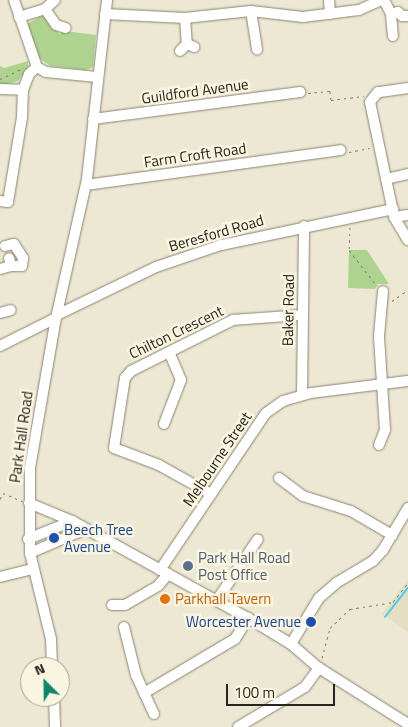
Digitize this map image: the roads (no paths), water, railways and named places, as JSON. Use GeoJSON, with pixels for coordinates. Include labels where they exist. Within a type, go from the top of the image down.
{"type":"FeatureCollection","features":[{"type":"Feature","properties":{"kind":"street"},"geometry":{"type":"LineString","coordinates":[[14,0],[37,67],[46,72],[97,77]]}},
{"type":"Feature","properties":{"kind":"street"},"geometry":{"type":"LineString","coordinates":[[19,17],[46,9],[55,0]]}},
{"type":"Feature","properties":{"kind":"street","name":"Park Hall Road"},"geometry":{"type":"LineString","coordinates":[[107,0],[86,185],[57,316],[33,441],[29,503],[72,521],[248,618],[291,644],[319,668],[408,724]]}},
{"type":"Feature","properties":{"kind":"street"},"geometry":{"type":"LineString","coordinates":[[329,0],[330,14]]}},
{"type":"Feature","properties":{"kind":"street"},"geometry":{"type":"LineString","coordinates":[[105,14],[185,18],[251,11],[303,17],[359,10],[383,0],[397,16],[393,36]]}},
{"type":"Feature","properties":{"kind":"street"},"geometry":{"type":"LineString","coordinates":[[46,9],[56,25],[66,28]]}},
{"type":"Feature","properties":{"kind":"street"},"geometry":{"type":"LineString","coordinates":[[251,11],[257,50]]}},
{"type":"Feature","properties":{"kind":"street"},"geometry":{"type":"LineString","coordinates":[[185,18],[187,47]]}},
{"type":"Feature","properties":{"kind":"street"},"geometry":{"type":"LineString","coordinates":[[0,201],[8,202],[23,90],[29,74],[37,67]]}},
{"type":"Feature","properties":{"kind":"street"},"geometry":{"type":"LineString","coordinates":[[408,88],[378,92],[371,100],[393,213],[408,240]]}},
{"type":"Feature","properties":{"kind":"street"},"geometry":{"type":"LineString","coordinates":[[0,89],[23,90]]}},
{"type":"Feature","properties":{"kind":"street","name":"Guildford Avenue"},"geometry":{"type":"LineString","coordinates":[[93,119],[300,92]]}},
{"type":"Feature","properties":{"kind":"street","name":"Farm Croft Road"},"geometry":{"type":"LineString","coordinates":[[86,185],[310,159],[341,150]]}},
{"type":"Feature","properties":{"kind":"street"},"geometry":{"type":"LineString","coordinates":[[386,179],[408,174]]}},
{"type":"Feature","properties":{"kind":"street","name":"Beresford Road"},"geometry":{"type":"LineString","coordinates":[[0,346],[156,266],[221,245],[350,217],[393,213],[408,215]]}},
{"type":"Feature","properties":{"kind":"street","name":"Baker Road"},"geometry":{"type":"LineString","coordinates":[[302,395],[304,226]]}},
{"type":"Feature","properties":{"kind":"street"},"geometry":{"type":"LineString","coordinates":[[0,269],[10,262],[22,266],[23,258],[14,244],[5,246]]}},
{"type":"Feature","properties":{"kind":"street"},"geometry":{"type":"LineString","coordinates":[[379,445],[385,430],[380,309],[383,291]]}},
{"type":"Feature","properties":{"kind":"street"},"geometry":{"type":"LineString","coordinates":[[0,313],[11,310]]}},
{"type":"Feature","properties":{"kind":"street","name":"Chilton Crescent"},"geometry":{"type":"LineString","coordinates":[[211,494],[159,465],[118,452],[113,444],[125,378],[132,370],[233,320],[303,315]]}},
{"type":"Feature","properties":{"kind":"street"},"geometry":{"type":"LineString","coordinates":[[164,424],[181,380],[169,352]]}},
{"type":"Feature","properties":{"kind":"street","name":"Melbourne Street"},"geometry":{"type":"LineString","coordinates":[[112,605],[125,606],[158,586],[164,572],[211,494],[266,413],[283,401],[302,395],[408,381]]}},
{"type":"Feature","properties":{"kind":"street"},"geometry":{"type":"LineString","coordinates":[[279,478],[303,496],[351,511],[392,535]]}},
{"type":"Feature","properties":{"kind":"street"},"geometry":{"type":"LineString","coordinates":[[29,503],[28,539],[30,553],[51,639],[52,657]]}},
{"type":"Feature","properties":{"kind":"street"},"geometry":{"type":"LineString","coordinates":[[291,644],[319,598],[336,583],[373,561],[392,535],[408,508]]}},
{"type":"Feature","properties":{"kind":"street"},"geometry":{"type":"LineString","coordinates":[[28,539],[72,521]]}},
{"type":"Feature","properties":{"kind":"street"},"geometry":{"type":"LineString","coordinates":[[30,553],[86,529]]}},
{"type":"Feature","properties":{"kind":"street"},"geometry":{"type":"LineString","coordinates":[[217,600],[258,539]]}},
{"type":"Feature","properties":{"kind":"street"},"geometry":{"type":"LineString","coordinates":[[0,578],[33,569]]}},
{"type":"Feature","properties":{"kind":"street"},"geometry":{"type":"LineString","coordinates":[[144,693],[235,639],[248,618]]}},
{"type":"Feature","properties":{"kind":"street"},"geometry":{"type":"LineString","coordinates":[[124,627],[136,675],[154,714]]}},
{"type":"Feature","properties":{"kind":"street"},"geometry":{"type":"LineString","coordinates":[[238,727],[305,687],[319,668]]}},
{"type":"Feature","properties":{"kind":"street"},"geometry":{"type":"LineString","coordinates":[[54,707],[55,727]]}},
{"type":"Feature","properties":{"kind":"waterway"},"geometry":{"type":"LineString","coordinates":[[385,617],[408,588]]}},
{"type":"Feature","properties":{"kind":"place","name":"Beech Tree Avenue"},"geometry":{"type":"Point","coordinates":[54,538]}},
{"type":"Feature","properties":{"kind":"place","name":"Park Hall Road Post Office"},"geometry":{"type":"Point","coordinates":[188,566]}},
{"type":"Feature","properties":{"kind":"place","name":"Parkhall Tavern"},"geometry":{"type":"Point","coordinates":[165,599]}},
{"type":"Feature","properties":{"kind":"place","name":"Worcester Avenue"},"geometry":{"type":"Point","coordinates":[311,622]}}]}
